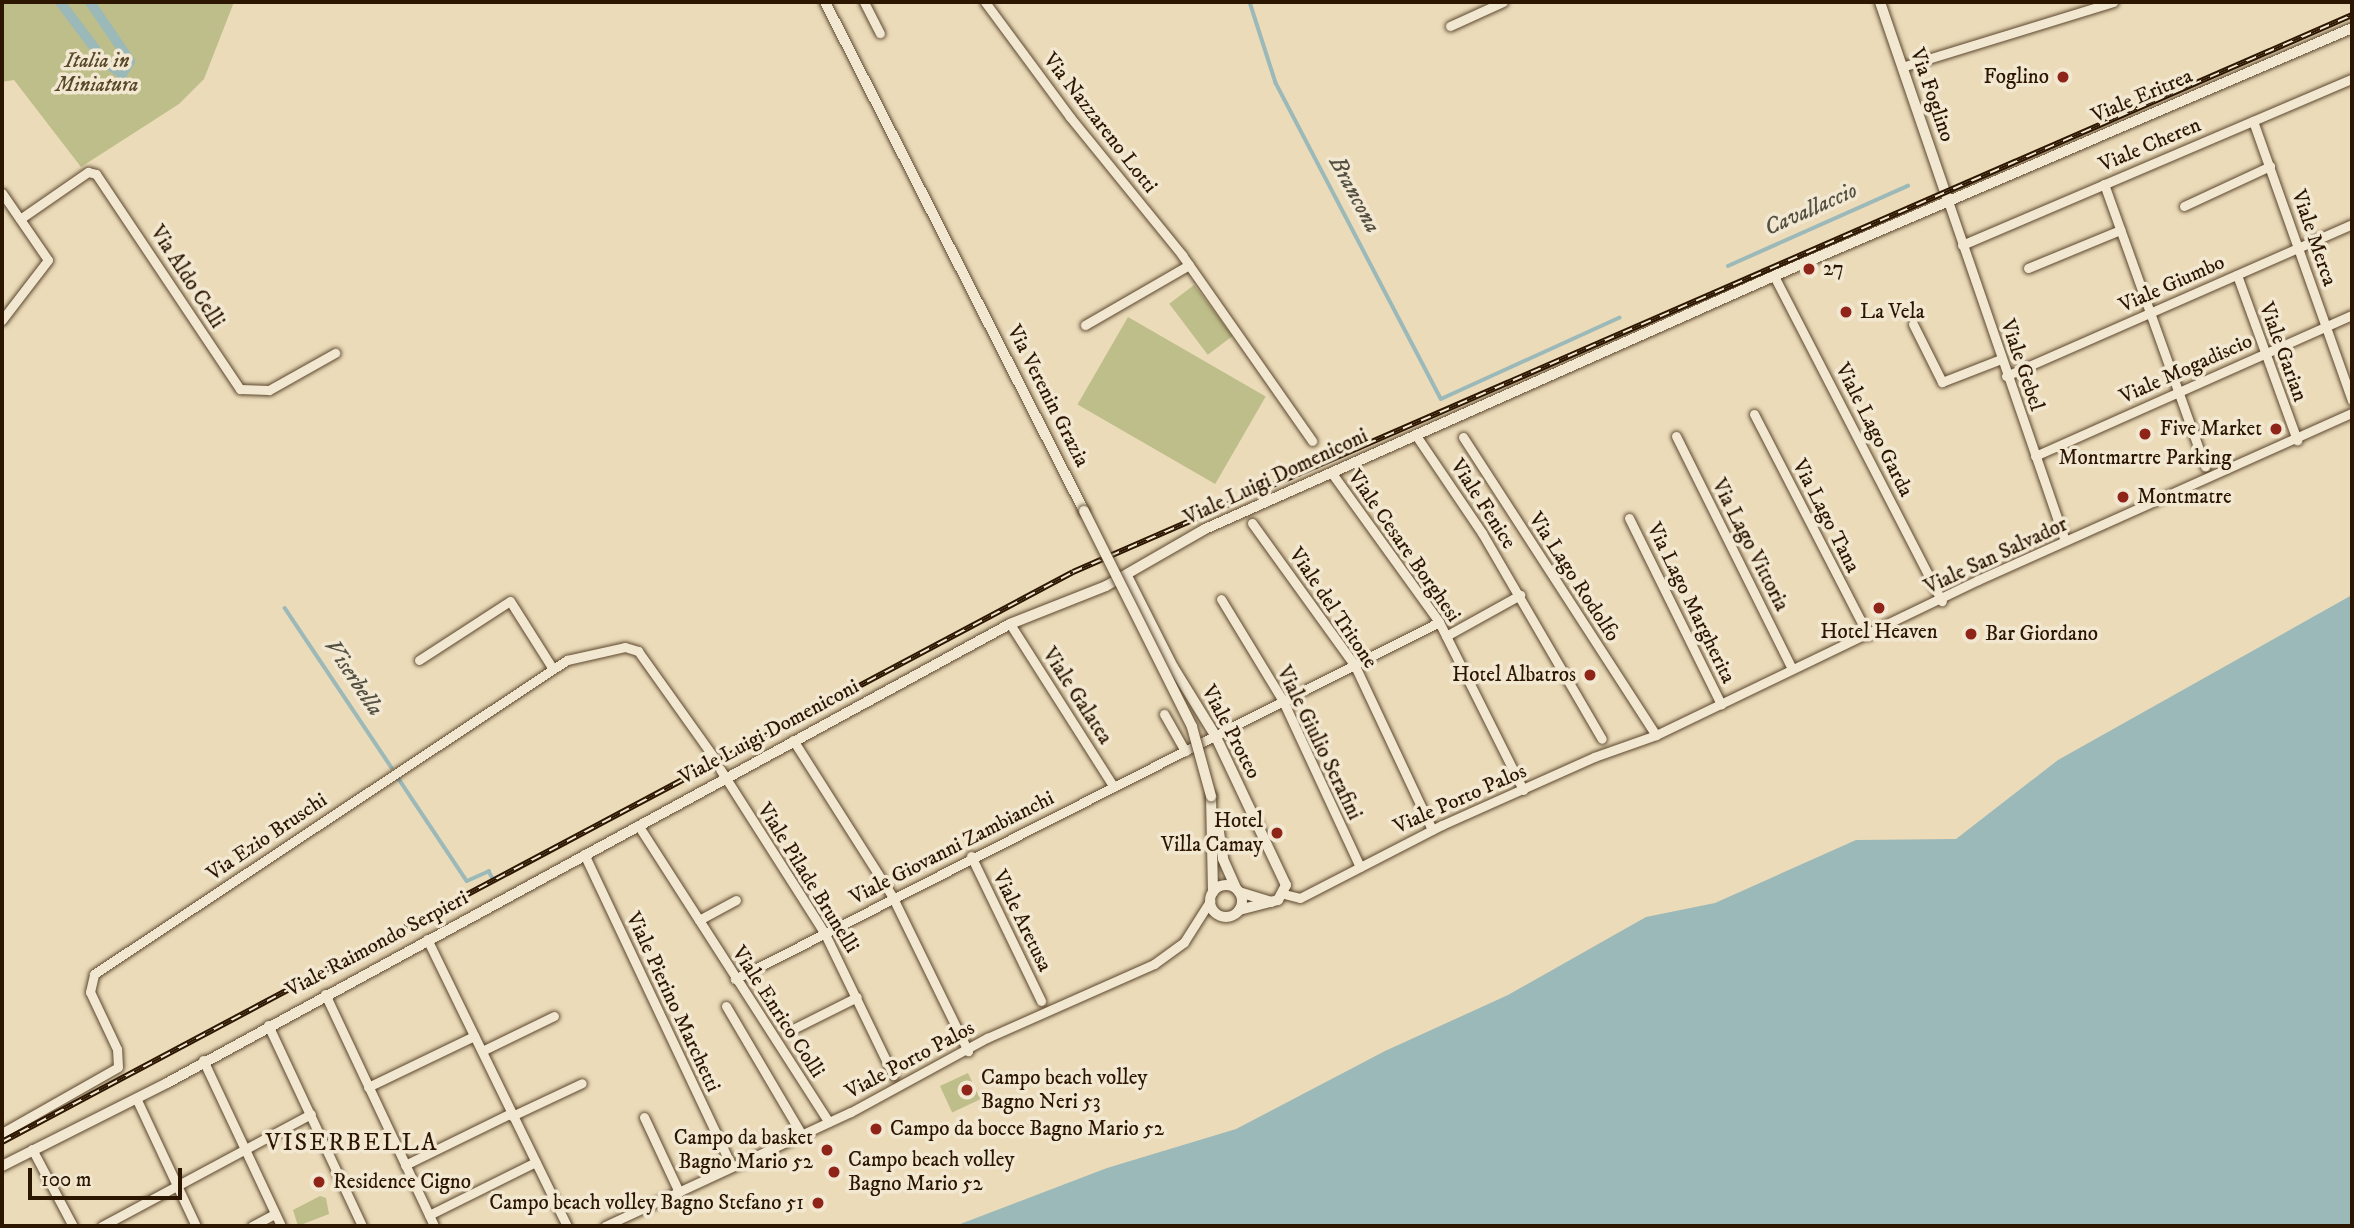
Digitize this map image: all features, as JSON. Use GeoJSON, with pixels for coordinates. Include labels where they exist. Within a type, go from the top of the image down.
{"type":"FeatureCollection","features":[{"type":"Feature","properties":{"kind":"street","name":"Via Verenin Grazia"},"geometry":{"type":"LineString","coordinates":[[825,2],[1192,727],[1211,796],[1225,865],[1237,890]]}},
{"type":"Feature","properties":{"kind":"street"},"geometry":{"type":"LineString","coordinates":[[864,2],[880,33]]}},
{"type":"Feature","properties":{"kind":"street","name":"Via Nazzareno Lotti"},"geometry":{"type":"LineString","coordinates":[[985,2],[1189,265],[1311,441]]}},
{"type":"Feature","properties":{"kind":"street"},"geometry":{"type":"LineString","coordinates":[[1450,26],[1503,2]]}},
{"type":"Feature","properties":{"kind":"street","name":"Via Foglino"},"geometry":{"type":"LineString","coordinates":[[1880,2],[1948,201]]}},
{"type":"Feature","properties":{"kind":"street"},"geometry":{"type":"LineString","coordinates":[[1902,66],[2113,2]]}},
{"type":"Feature","properties":{"kind":"street","name":"Viale Eritrea"},"geometry":{"type":"LineString","coordinates":[[1948,201],[2352,28]]}},
{"type":"Feature","properties":{"kind":"street","name":"Viale Cheren"},"geometry":{"type":"LineString","coordinates":[[1962,245],[2352,79]]}},
{"type":"Feature","properties":{"kind":"street","name":"Viale Merca"},"geometry":{"type":"LineString","coordinates":[[2253,121],[2352,400]]}},
{"type":"Feature","properties":{"kind":"street"},"geometry":{"type":"LineString","coordinates":[[2184,206],[2270,166]]}},
{"type":"Feature","properties":{"kind":"street","name":"Via Aldo Celli"},"geometry":{"type":"LineString","coordinates":[[20,219],[88,172],[96,174],[240,389],[270,390],[335,353]]}},
{"type":"Feature","properties":{"kind":"street"},"geometry":{"type":"LineString","coordinates":[[2104,184],[2205,467]]}},
{"type":"Feature","properties":{"kind":"street"},"geometry":{"type":"LineString","coordinates":[[2,193],[48,260],[2,320]]}},
{"type":"Feature","properties":{"kind":"street","name":"Viale Gebel"},"geometry":{"type":"LineString","coordinates":[[1948,201],[2006,376],[2066,540]]}},
{"type":"Feature","properties":{"kind":"street","name":"Viale Luigi Domeniconi"},"geometry":{"type":"LineString","coordinates":[[638,825],[726,780],[793,740],[1010,624],[1127,576],[1205,528],[1948,201]]}},
{"type":"Feature","properties":{"kind":"street","name":"Viale Giumbo"},"geometry":{"type":"LineString","coordinates":[[2006,376],[2352,223]]}},
{"type":"Feature","properties":{"kind":"street"},"geometry":{"type":"LineString","coordinates":[[2028,268],[2120,230]]}},
{"type":"Feature","properties":{"kind":"street"},"geometry":{"type":"LineString","coordinates":[[1084,325],[1189,265]]}},
{"type":"Feature","properties":{"kind":"street","name":"Viale Garian"},"geometry":{"type":"LineString","coordinates":[[2237,275],[2297,440]]}},
{"type":"Feature","properties":{"kind":"street","name":"Viale Lago Garda"},"geometry":{"type":"LineString","coordinates":[[1774,276],[1942,601]]}},
{"type":"Feature","properties":{"kind":"street","name":"Viale Mogadiscio"},"geometry":{"type":"LineString","coordinates":[[2035,457],[2352,315]]}},
{"type":"Feature","properties":{"kind":"street"},"geometry":{"type":"LineString","coordinates":[[1913,324],[1942,382],[2001,359]]}},
{"type":"Feature","properties":{"kind":"street","name":"Viale San Salvador"},"geometry":{"type":"LineString","coordinates":[[1656,735],[2066,540],[2297,440],[2352,413]]}},
{"type":"Feature","properties":{"kind":"street","name":"Via Lago Tana"},"geometry":{"type":"LineString","coordinates":[[1754,414],[1868,635]]}},
{"type":"Feature","properties":{"kind":"street","name":"Viale Fenice"},"geometry":{"type":"LineString","coordinates":[[1415,434],[1520,595],[1602,739]]}},
{"type":"Feature","properties":{"kind":"street","name":"Via Lago Vittoria"},"geometry":{"type":"LineString","coordinates":[[1676,436],[1792,669]]}},
{"type":"Feature","properties":{"kind":"street","name":"Via Lago Rodolfo"},"geometry":{"type":"LineString","coordinates":[[1464,437],[1656,735]]}},
{"type":"Feature","properties":{"kind":"street","name":"Viale Cesare Borghesi"},"geometry":{"type":"LineString","coordinates":[[1331,472],[1439,622],[1523,790]]}},
{"type":"Feature","properties":{"kind":"street","name":"Via Lago Margherita"},"geometry":{"type":"LineString","coordinates":[[1629,518],[1721,704]]}},
{"type":"Feature","properties":{"kind":"street","name":"Viale del Tritone"},"geometry":{"type":"LineString","coordinates":[[1252,523],[1355,666],[1432,830]]}},
{"type":"Feature","properties":{"kind":"street","name":"Viale Proteo"},"geometry":{"type":"LineString","coordinates":[[1127,576],[1174,667],[1215,735],[1286,885],[1283,894]]}},
{"type":"Feature","properties":{"kind":"street"},"geometry":{"type":"LineString","coordinates":[[1446,636],[1520,595]]}},
{"type":"Feature","properties":{"kind":"street","name":"Viale Giulio Serafini"},"geometry":{"type":"LineString","coordinates":[[1222,599],[1283,701],[1360,867]]}},
{"type":"Feature","properties":{"kind":"street"},"geometry":{"type":"LineString","coordinates":[[419,660],[510,601],[553,669]]}},
{"type":"Feature","properties":{"kind":"street","name":"Viale Giovanni Zambianchi"},"geometry":{"type":"LineString","coordinates":[[735,979],[892,896],[1439,622]]}},
{"type":"Feature","properties":{"kind":"street","name":"Viale Galatea"},"geometry":{"type":"LineString","coordinates":[[1010,624],[1114,787]]}},
{"type":"Feature","properties":{"kind":"street","name":"Via Ezio Bruschi"},"geometry":{"type":"LineString","coordinates":[[2,1133],[109,1074],[120,1059],[90,992],[94,974],[553,669],[586,654],[625,647],[642,656],[713,756]]}},
{"type":"Feature","properties":{"kind":"street"},"geometry":{"type":"LineString","coordinates":[[1164,714],[1185,751]]}},
{"type":"Feature","properties":{"kind":"street","name":"Viale Porto Palos"},"geometry":{"type":"LineString","coordinates":[[1283,894],[1300,898],[1432,830],[1594,757],[1656,735]]}},
{"type":"Feature","properties":{"kind":"street"},"geometry":{"type":"LineString","coordinates":[[793,740],[892,896],[968,1051]]}},
{"type":"Feature","properties":{"kind":"street"},"geometry":{"type":"LineString","coordinates":[[720,769],[726,780]]}},
{"type":"Feature","properties":{"kind":"street","name":"Viale Pilade Brunelli"},"geometry":{"type":"LineString","coordinates":[[726,780],[824,932],[893,1075]]}},
{"type":"Feature","properties":{"kind":"street","name":"Via Verenin Grazia"},"geometry":{"type":"LineString","coordinates":[[1212,896],[1214,817]]}},
{"type":"Feature","properties":{"kind":"street","name":"Viale Raimondo Serpieri"},"geometry":{"type":"LineString","coordinates":[[2,1166],[136,1098],[638,825]]}},
{"type":"Feature","properties":{"kind":"street","name":"Viale Enrico Colli"},"geometry":{"type":"LineString","coordinates":[[638,825],[829,1122]]}},
{"type":"Feature","properties":{"kind":"street","name":"Viale Pierino Marchetti"},"geometry":{"type":"LineString","coordinates":[[584,854],[731,1165]]}},
{"type":"Feature","properties":{"kind":"street","name":"Viale Aretusa"},"geometry":{"type":"LineString","coordinates":[[971,856],[1041,1001]]}},
{"type":"Feature","properties":{"kind":"street"},"geometry":{"type":"LineString","coordinates":[[1271,902],[1222,886],[1212,896],[1222,916],[1271,902],[1283,894]]}},
{"type":"Feature","properties":{"kind":"street"},"geometry":{"type":"LineString","coordinates":[[1237,890],[1239,911]]}},
{"type":"Feature","properties":{"kind":"street","name":"Viale Porto Palos"},"geometry":{"type":"LineString","coordinates":[[605,1226],[731,1165],[829,1122],[968,1051],[987,1038],[1165,958],[1191,933],[1212,896]]}},
{"type":"Feature","properties":{"kind":"street"},"geometry":{"type":"LineString","coordinates":[[699,920],[736,900]]}},
{"type":"Feature","properties":{"kind":"street"},"geometry":{"type":"LineString","coordinates":[[427,939],[567,1226]]}},
{"type":"Feature","properties":{"kind":"street"},"geometry":{"type":"LineString","coordinates":[[325,994],[434,1226]]}},
{"type":"Feature","properties":{"kind":"street"},"geometry":{"type":"LineString","coordinates":[[794,1028],[857,997]]}},
{"type":"Feature","properties":{"kind":"street"},"geometry":{"type":"LineString","coordinates":[[726,1006],[802,1135]]}},
{"type":"Feature","properties":{"kind":"street"},"geometry":{"type":"LineString","coordinates":[[482,1051],[554,1016]]}},
{"type":"Feature","properties":{"kind":"street"},"geometry":{"type":"LineString","coordinates":[[268,1025],[362,1226]]}},
{"type":"Feature","properties":{"kind":"street"},"geometry":{"type":"LineString","coordinates":[[368,1087],[474,1036]]}},
{"type":"Feature","properties":{"kind":"street"},"geometry":{"type":"LineString","coordinates":[[203,1060],[281,1226]]}},
{"type":"Feature","properties":{"kind":"street"},"geometry":{"type":"LineString","coordinates":[[405,1165],[582,1083]]}},
{"type":"Feature","properties":{"kind":"street"},"geometry":{"type":"LineString","coordinates":[[136,1098],[196,1226]]}},
{"type":"Feature","properties":{"kind":"street"},"geometry":{"type":"LineString","coordinates":[[102,1226],[311,1114]]}},
{"type":"Feature","properties":{"kind":"street"},"geometry":{"type":"LineString","coordinates":[[644,1117],[679,1192]]}},
{"type":"Feature","properties":{"kind":"street"},"geometry":{"type":"LineString","coordinates":[[32,1149],[73,1226]]}},
{"type":"Feature","properties":{"kind":"street"},"geometry":{"type":"LineString","coordinates":[[429,1214],[536,1163]]}},
{"type":"Feature","properties":{"kind":"street"},"geometry":{"type":"LineString","coordinates":[[253,1226],[275,1214]]}},
{"type":"Feature","properties":{"kind":"green space","name":"Italia in Miniatura"},"geometry":{"type":"Polygon","coordinates":[[[2,2],[234,2],[204,79],[179,104],[81,167],[14,80],[2,82],[2,2]]]}},
{"type":"Feature","properties":{"kind":"green space"},"geometry":{"type":"Polygon","coordinates":[[[1194,285],[1233,336],[1208,355],[1169,304],[1194,285]]]}},
{"type":"Feature","properties":{"kind":"green space"},"geometry":{"type":"Polygon","coordinates":[[[1128,317],[1266,396],[1215,484],[1078,404],[1128,317]]]}},
{"type":"Feature","properties":{"kind":"green space"},"geometry":{"type":"Polygon","coordinates":[[[968,1073],[980,1099],[952,1112],[940,1086],[968,1073]]]}},
{"type":"Feature","properties":{"kind":"green space"},"geometry":{"type":"Polygon","coordinates":[[[320,1196],[326,1198],[329,1214],[298,1226],[293,1210],[320,1196]]]}},
{"type":"Feature","properties":{"kind":"water"},"geometry":{"type":"Polygon","coordinates":[[[2352,595],[2352,1226],[955,1226],[1107,1168],[1236,1129],[1385,1051],[1508,995],[1646,917],[1715,903],[1856,840],[1956,839],[2058,760],[2352,595]]]}},
{"type":"Feature","properties":{"kind":"waterway"},"geometry":{"type":"LineString","coordinates":[[60,2],[105,62],[122,74],[130,61],[90,2]]}},
{"type":"Feature","properties":{"kind":"waterway","name":"Brancona"},"geometry":{"type":"LineString","coordinates":[[1250,2],[1276,83],[1441,399],[1619,318]]}},
{"type":"Feature","properties":{"kind":"waterway","name":"Cavallaccio"},"geometry":{"type":"LineString","coordinates":[[1728,266],[1908,186]]}},
{"type":"Feature","properties":{"kind":"waterway","name":"Viserbella"},"geometry":{"type":"LineString","coordinates":[[285,608],[392,768]]}},
{"type":"Feature","properties":{"kind":"waterway","name":"Viserbella"},"geometry":{"type":"LineString","coordinates":[[397,776],[467,881],[489,871],[493,879]]}},
{"type":"Feature","properties":{"kind":"railway"},"geometry":{"type":"LineString","coordinates":[[2,1142],[1073,572],[2352,15]]}},
{"type":"Feature","properties":{"kind":"place","name":"Foglino"},"geometry":{"type":"Point","coordinates":[2063,77]}},
{"type":"Feature","properties":{"kind":"place","name":"27"},"geometry":{"type":"Point","coordinates":[1809,269]}},
{"type":"Feature","properties":{"kind":"place","name":"La Vela"},"geometry":{"type":"Point","coordinates":[1846,312]}},
{"type":"Feature","properties":{"kind":"place","name":"Five Market"},"geometry":{"type":"Point","coordinates":[2276,429]}},
{"type":"Feature","properties":{"kind":"place","name":"Montmartre Parking"},"geometry":{"type":"Point","coordinates":[2145,434]}},
{"type":"Feature","properties":{"kind":"place","name":"Montmatre"},"geometry":{"type":"Point","coordinates":[2123,497]}},
{"type":"Feature","properties":{"kind":"place","name":"Hotel Heaven"},"geometry":{"type":"Point","coordinates":[1879,608]}},
{"type":"Feature","properties":{"kind":"place","name":"Bar Giordano"},"geometry":{"type":"Point","coordinates":[1971,634]}},
{"type":"Feature","properties":{"kind":"place","name":"Hotel Albatros"},"geometry":{"type":"Point","coordinates":[1590,675]}},
{"type":"Feature","properties":{"kind":"place","name":"Hotel Villa Camay"},"geometry":{"type":"Point","coordinates":[1277,833]}},
{"type":"Feature","properties":{"kind":"place","name":"Campo beach volley Bagno Neri 53"},"geometry":{"type":"Point","coordinates":[967,1090]}},
{"type":"Feature","properties":{"kind":"place","name":"Campo da bocce Bagno Mario 52"},"geometry":{"type":"Point","coordinates":[876,1129]}},
{"type":"Feature","properties":{"kind":"place","name":"Campo da basket Bagno Mario 52"},"geometry":{"type":"Point","coordinates":[827,1150]}},
{"type":"Feature","properties":{"kind":"place","name":"Campo beach volley Bagno Mario 52"},"geometry":{"type":"Point","coordinates":[834,1172]}},
{"type":"Feature","properties":{"kind":"place","name":"Residence Cigno"},"geometry":{"type":"Point","coordinates":[319,1182]}},
{"type":"Feature","properties":{"kind":"place","name":"Campo beach volley Bagno Stefano 51"},"geometry":{"type":"Point","coordinates":[818,1203]}},
{"type":"Feature","properties":{"kind":"district","name":"VISERBELLA"},"geometry":{"type":"Point","coordinates":[352,1144]}}]}
